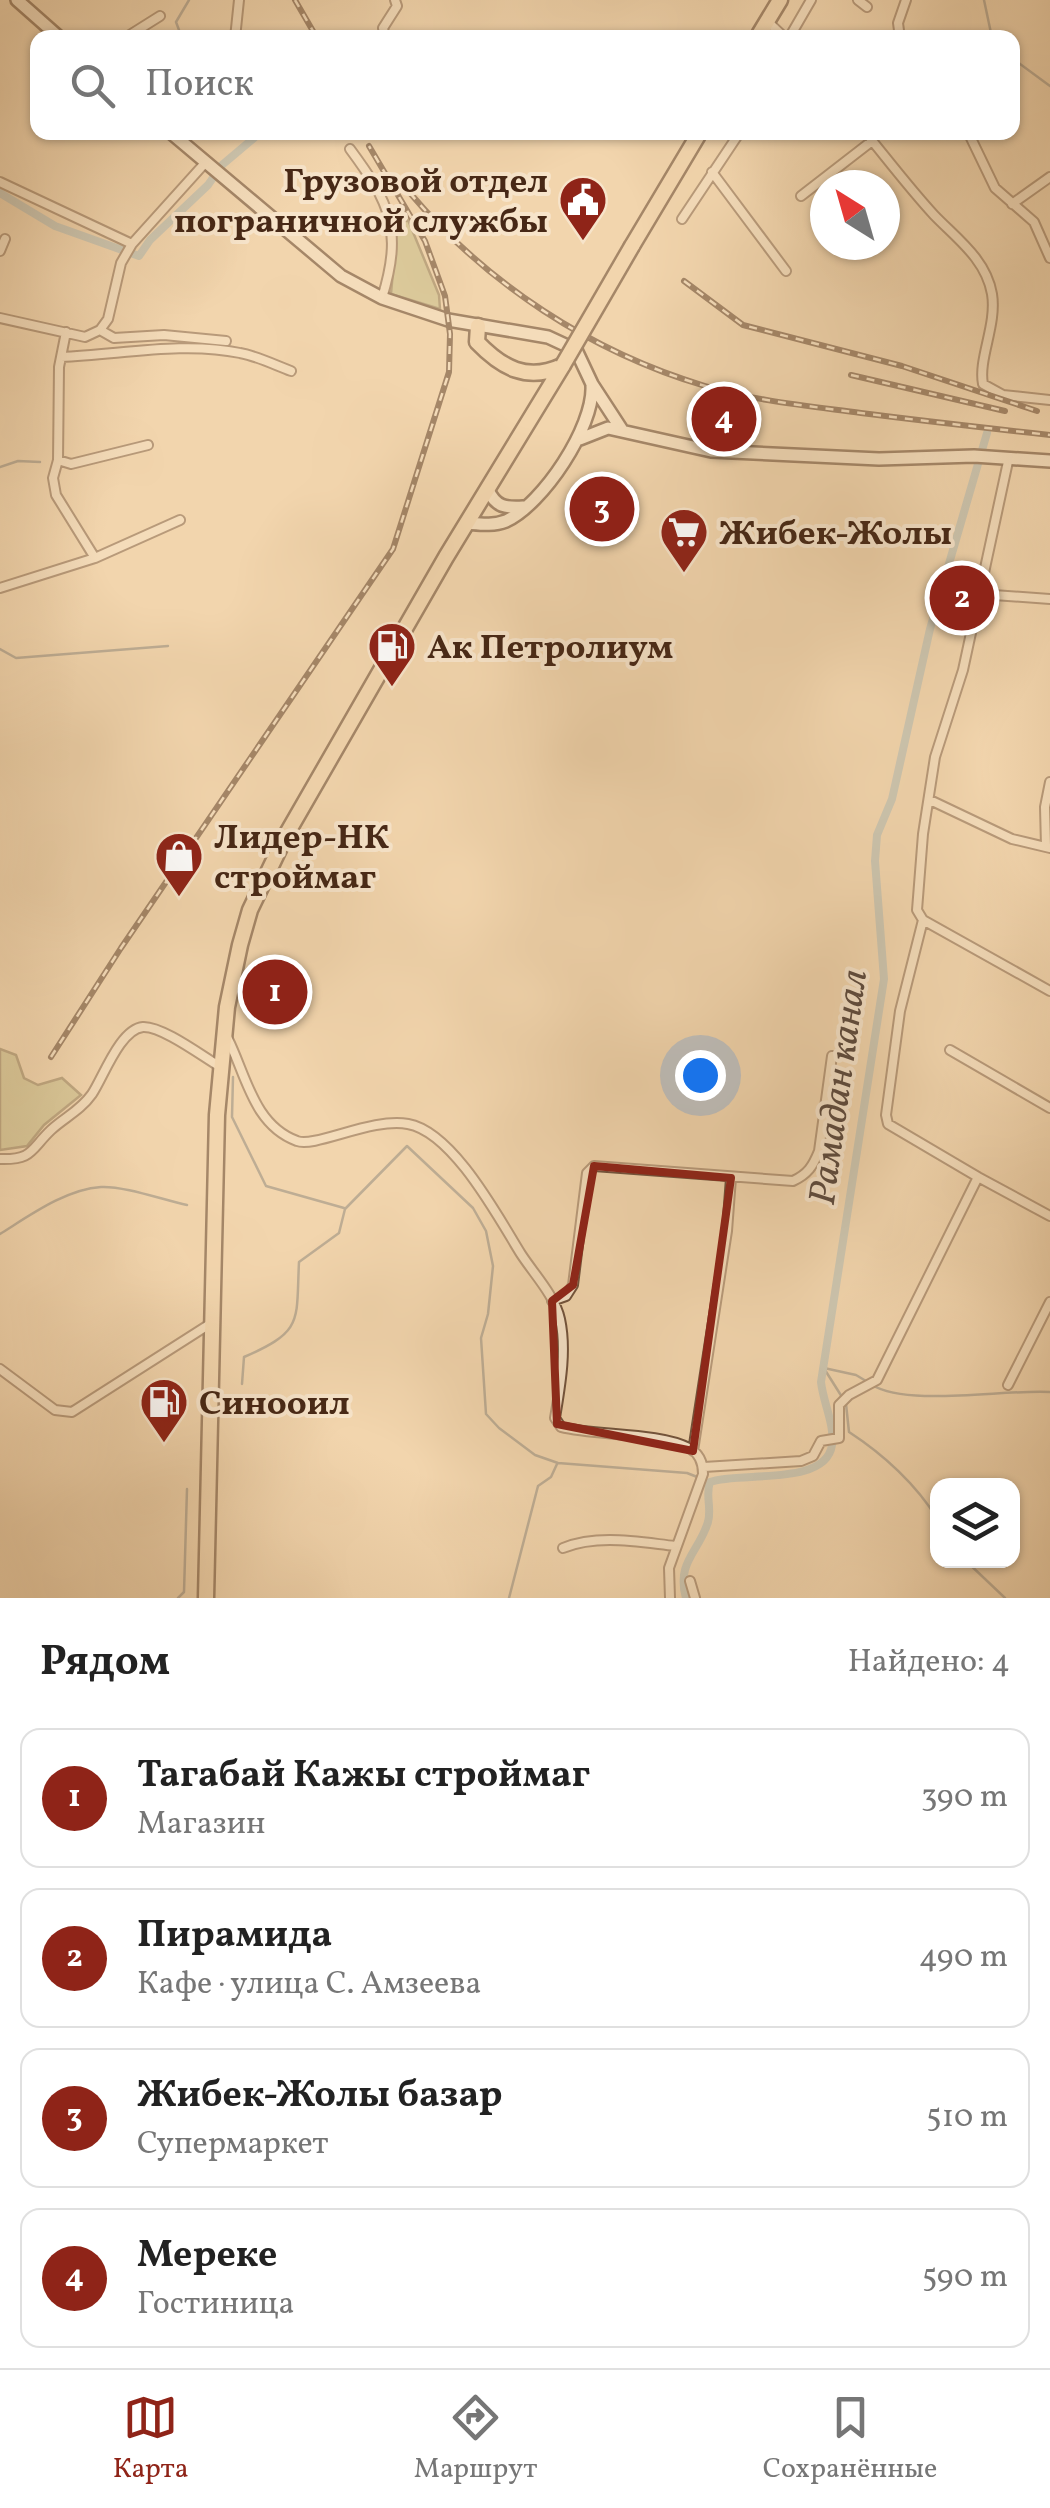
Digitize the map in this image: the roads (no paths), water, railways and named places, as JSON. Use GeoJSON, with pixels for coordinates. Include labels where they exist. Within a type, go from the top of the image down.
{"type":"FeatureCollection","features":[{"type":"Feature","properties":{"kind":"highway"},"geometry":{"type":"LineString","coordinates":[[762,30],[780,0]]}},
{"type":"Feature","properties":{"kind":"highway"},"geometry":{"type":"LineString","coordinates":[[206,1598],[220,1066],[240,945],[266,874],[334,750],[695,140]]}},
{"type":"Feature","properties":{"kind":"highway"},"geometry":{"type":"LineString","coordinates":[[478,326],[477,342],[510,367],[538,375],[562,365]]}},
{"type":"Feature","properties":{"kind":"main road"},"geometry":{"type":"LineString","coordinates":[[17,0],[51,30]]}},
{"type":"Feature","properties":{"kind":"main road"},"geometry":{"type":"LineString","coordinates":[[179,140],[320,262],[382,298],[448,320],[562,342],[576,350],[592,384],[622,430]]}},
{"type":"Feature","properties":{"kind":"main road"},"geometry":{"type":"LineString","coordinates":[[467,523],[501,523],[555,474],[580,439],[589,418],[592,384]]}},
{"type":"Feature","properties":{"kind":"main road"},"geometry":{"type":"LineString","coordinates":[[580,439],[608,428],[711,450],[879,459],[974,456],[1050,461]]}},
{"type":"Feature","properties":{"kind":"main road"},"geometry":{"type":"LineString","coordinates":[[488,490],[493,502],[501,507],[523,507]]}},
{"type":"Feature","properties":{"kind":"street"},"geometry":{"type":"LineString","coordinates":[[236,30],[239,0]]}},
{"type":"Feature","properties":{"kind":"street"},"geometry":{"type":"LineString","coordinates":[[383,30],[396,10],[395,0]]}},
{"type":"Feature","properties":{"kind":"street"},"geometry":{"type":"LineString","coordinates":[[792,30],[811,0]]}},
{"type":"Feature","properties":{"kind":"street"},"geometry":{"type":"LineString","coordinates":[[858,0],[868,7]]}},
{"type":"Feature","properties":{"kind":"street"},"geometry":{"type":"LineString","coordinates":[[899,30],[906,0]]}},
{"type":"Feature","properties":{"kind":"street"},"geometry":{"type":"LineString","coordinates":[[138,30],[160,16]]}},
{"type":"Feature","properties":{"kind":"street"},"geometry":{"type":"LineString","coordinates":[[767,21],[778,30]]}},
{"type":"Feature","properties":{"kind":"street"},"geometry":{"type":"LineString","coordinates":[[682,218],[734,140]]}},
{"type":"Feature","properties":{"kind":"street"},"geometry":{"type":"LineString","coordinates":[[972,140],[995,188],[1034,222],[1049,251]]}},
{"type":"Feature","properties":{"kind":"street"},"geometry":{"type":"LineString","coordinates":[[801,196],[872,141],[936,218],[962,240],[988,278],[992,320],[983,384],[1004,395],[1050,400]]}},
{"type":"Feature","properties":{"kind":"street"},"geometry":{"type":"LineString","coordinates":[[350,149],[388,206],[392,232],[388,279],[382,298]]}},
{"type":"Feature","properties":{"kind":"street"},"geometry":{"type":"LineString","coordinates":[[0,318],[84,336],[100,330],[108,319],[121,263],[132,244],[204,163]]}},
{"type":"Feature","properties":{"kind":"street"},"geometry":{"type":"LineString","coordinates":[[712,172],[786,271]]}},
{"type":"Feature","properties":{"kind":"street"},"geometry":{"type":"LineString","coordinates":[[1012,204],[1050,177]]}},
{"type":"Feature","properties":{"kind":"street"},"geometry":{"type":"LineString","coordinates":[[0,182],[132,244]]}},
{"type":"Feature","properties":{"kind":"street"},"geometry":{"type":"LineString","coordinates":[[0,250],[4,239]]}},
{"type":"Feature","properties":{"kind":"street"},"geometry":{"type":"LineString","coordinates":[[100,330],[114,338],[164,335],[226,341]]}},
{"type":"Feature","properties":{"kind":"street"},"geometry":{"type":"LineString","coordinates":[[66,332],[61,357],[58,460],[52,478],[56,495],[95,558]]}},
{"type":"Feature","properties":{"kind":"street"},"geometry":{"type":"LineString","coordinates":[[61,357],[220,350],[242,353],[291,371]]}},
{"type":"Feature","properties":{"kind":"street"},"geometry":{"type":"LineString","coordinates":[[58,460],[71,464],[148,445]]}},
{"type":"Feature","properties":{"kind":"street"},"geometry":{"type":"LineString","coordinates":[[1009,457],[962,670],[935,757],[917,910],[923,920],[1050,990]]}},
{"type":"Feature","properties":{"kind":"street"},"geometry":{"type":"LineString","coordinates":[[0,588],[95,558],[180,520]]}},
{"type":"Feature","properties":{"kind":"street"},"geometry":{"type":"LineString","coordinates":[[980,594],[1050,600]]}},
{"type":"Feature","properties":{"kind":"street"},"geometry":{"type":"LineString","coordinates":[[930,800],[1012,839],[1048,847],[1045,806],[1050,782]]}},
{"type":"Feature","properties":{"kind":"street"},"geometry":{"type":"LineString","coordinates":[[923,920],[900,1011],[888,1124],[1050,1216]]}},
{"type":"Feature","properties":{"kind":"street"},"geometry":{"type":"LineString","coordinates":[[0,1159],[17,1160],[31,1154],[52,1128],[76,1114],[131,1032],[143,1027],[161,1032],[220,1066]]}},
{"type":"Feature","properties":{"kind":"street"},"geometry":{"type":"LineString","coordinates":[[224,1032],[261,1115],[298,1142],[315,1142],[365,1125],[402,1123],[426,1129],[474,1180],[552,1301],[561,1325],[563,1351],[557,1424],[568,1429],[678,1444],[694,1451],[704,1467]]}},
{"type":"Feature","properties":{"kind":"street"},"geometry":{"type":"LineString","coordinates":[[950,1050],[1050,1108]]}},
{"type":"Feature","properties":{"kind":"street"},"geometry":{"type":"LineString","coordinates":[[552,1301],[566,1296],[572,1285],[587,1173],[594,1166],[793,1181],[804,1176],[814,1166],[819,1151],[832,1056]]}},
{"type":"Feature","properties":{"kind":"street"},"geometry":{"type":"LineString","coordinates":[[694,1451],[727,1231],[731,1178]]}},
{"type":"Feature","properties":{"kind":"street"},"geometry":{"type":"LineString","coordinates":[[704,1467],[801,1462],[814,1456],[821,1442],[839,1438],[839,1405],[876,1380],[978,1178]]}},
{"type":"Feature","properties":{"kind":"street"},"geometry":{"type":"LineString","coordinates":[[1008,1385],[1050,1302]]}},
{"type":"Feature","properties":{"kind":"street"},"geometry":{"type":"LineString","coordinates":[[0,1369],[55,1410],[72,1412],[213,1322]]}},
{"type":"Feature","properties":{"kind":"street"},"geometry":{"type":"LineString","coordinates":[[670,1598],[669,1568],[704,1467]]}},
{"type":"Feature","properties":{"kind":"street"},"geometry":{"type":"LineString","coordinates":[[563,1548],[579,1541],[617,1540],[675,1546]]}},
{"type":"Feature","properties":{"kind":"street"},"geometry":{"type":"LineString","coordinates":[[690,1580],[695,1598]]}},
{"type":"Feature","properties":{"kind":"waterway"},"geometry":{"type":"LineString","coordinates":[[179,30],[176,22],[189,0]]}},
{"type":"Feature","properties":{"kind":"waterway"},"geometry":{"type":"LineString","coordinates":[[984,0],[990,30]]}},
{"type":"Feature","properties":{"kind":"waterway"},"geometry":{"type":"LineString","coordinates":[[1020,64],[1050,86]]}},
{"type":"Feature","properties":{"kind":"waterway"},"geometry":{"type":"LineString","coordinates":[[0,193],[55,226],[139,256],[150,240],[208,185],[222,165],[252,140]]}},
{"type":"Feature","properties":{"kind":"waterway","name":"Рамадан канал"},"geometry":{"type":"LineString","coordinates":[[686,1598],[684,1575],[708,1522],[710,1482],[798,1472],[826,1458],[832,1445],[821,1382],[884,979],[875,861],[877,835],[892,799],[930,629],[987,433]]}},
{"type":"Feature","properties":{"kind":"waterway"},"geometry":{"type":"LineString","coordinates":[[0,467],[18,461],[40,462]]}},
{"type":"Feature","properties":{"kind":"waterway"},"geometry":{"type":"LineString","coordinates":[[0,649],[16,658],[168,646]]}},
{"type":"Feature","properties":{"kind":"waterway"},"geometry":{"type":"LineString","coordinates":[[233,1077],[232,1117],[266,1186],[344,1208]]}},
{"type":"Feature","properties":{"kind":"waterway"},"geometry":{"type":"LineString","coordinates":[[242,1384],[244,1357],[277,1340],[293,1322],[299,1262],[339,1233],[345,1209],[407,1146],[473,1208],[486,1231],[493,1266],[481,1338],[486,1414],[535,1455],[558,1463],[687,1473],[710,1482]]}},
{"type":"Feature","properties":{"kind":"waterway"},"geometry":{"type":"LineString","coordinates":[[0,1234],[48,1204],[88,1189],[121,1189],[187,1205]]}},
{"type":"Feature","properties":{"kind":"waterway"},"geometry":{"type":"LineString","coordinates":[[824,1368],[866,1381]]}},
{"type":"Feature","properties":{"kind":"waterway"},"geometry":{"type":"LineString","coordinates":[[825,1370],[842,1397]]}},
{"type":"Feature","properties":{"kind":"waterway"},"geometry":{"type":"LineString","coordinates":[[872,1385],[909,1395],[932,1396],[1050,1392]]}},
{"type":"Feature","properties":{"kind":"waterway"},"geometry":{"type":"LineString","coordinates":[[846,1404],[849,1432],[898,1471],[930,1509]]}},
{"type":"Feature","properties":{"kind":"waterway"},"geometry":{"type":"LineString","coordinates":[[509,1598],[538,1486],[551,1477],[557,1464]]}},
{"type":"Feature","properties":{"kind":"waterway"},"geometry":{"type":"LineString","coordinates":[[178,1598],[184,1592],[187,1489]]}},
{"type":"Feature","properties":{"kind":"waterway"},"geometry":{"type":"LineString","coordinates":[[973,1568],[1005,1598]]}},
{"type":"Feature","properties":{"kind":"railway"},"geometry":{"type":"LineString","coordinates":[[295,0],[312,30]]}},
{"type":"Feature","properties":{"kind":"railway"},"geometry":{"type":"LineString","coordinates":[[51,1057],[393,549],[449,372],[450,334],[445,296],[425,241],[369,146]]}},
{"type":"Feature","properties":{"kind":"railway"},"geometry":{"type":"LineString","coordinates":[[410,193],[440,226],[507,285],[582,334],[663,372],[724,391],[783,403],[1050,435]]}},
{"type":"Feature","properties":{"kind":"railway"},"geometry":{"type":"LineString","coordinates":[[684,281],[743,325],[902,366],[1037,411]]}},
{"type":"Feature","properties":{"kind":"railway"},"geometry":{"type":"LineString","coordinates":[[851,375],[1005,411]]}},
{"type":"Feature","properties":{"kind":"place","name":"Грузовой отдел пограничной службы"},"geometry":{"type":"Point","coordinates":[583,242]}},
{"type":"Feature","properties":{"kind":"place","name":"Мереке"},"geometry":{"type":"Point","coordinates":[724,419]}},
{"type":"Feature","properties":{"kind":"place","name":"Жибек-Жолы базар"},"geometry":{"type":"Point","coordinates":[602,509]}},
{"type":"Feature","properties":{"kind":"place","name":"Жибек-Жолы"},"geometry":{"type":"Point","coordinates":[684,574]}},
{"type":"Feature","properties":{"kind":"place","name":"Пирамида"},"geometry":{"type":"Point","coordinates":[962,598]}},
{"type":"Feature","properties":{"kind":"place","name":"Ак Петролиум"},"geometry":{"type":"Point","coordinates":[392,688]}},
{"type":"Feature","properties":{"kind":"place","name":"Лидер-НК строймаг"},"geometry":{"type":"Point","coordinates":[179,898]}},
{"type":"Feature","properties":{"kind":"place","name":"Тагабай Кажы строймаг"},"geometry":{"type":"Point","coordinates":[275,992]}},
{"type":"Feature","properties":{"kind":"place","name":"Синооил"},"geometry":{"type":"Point","coordinates":[164,1444]}}]}
